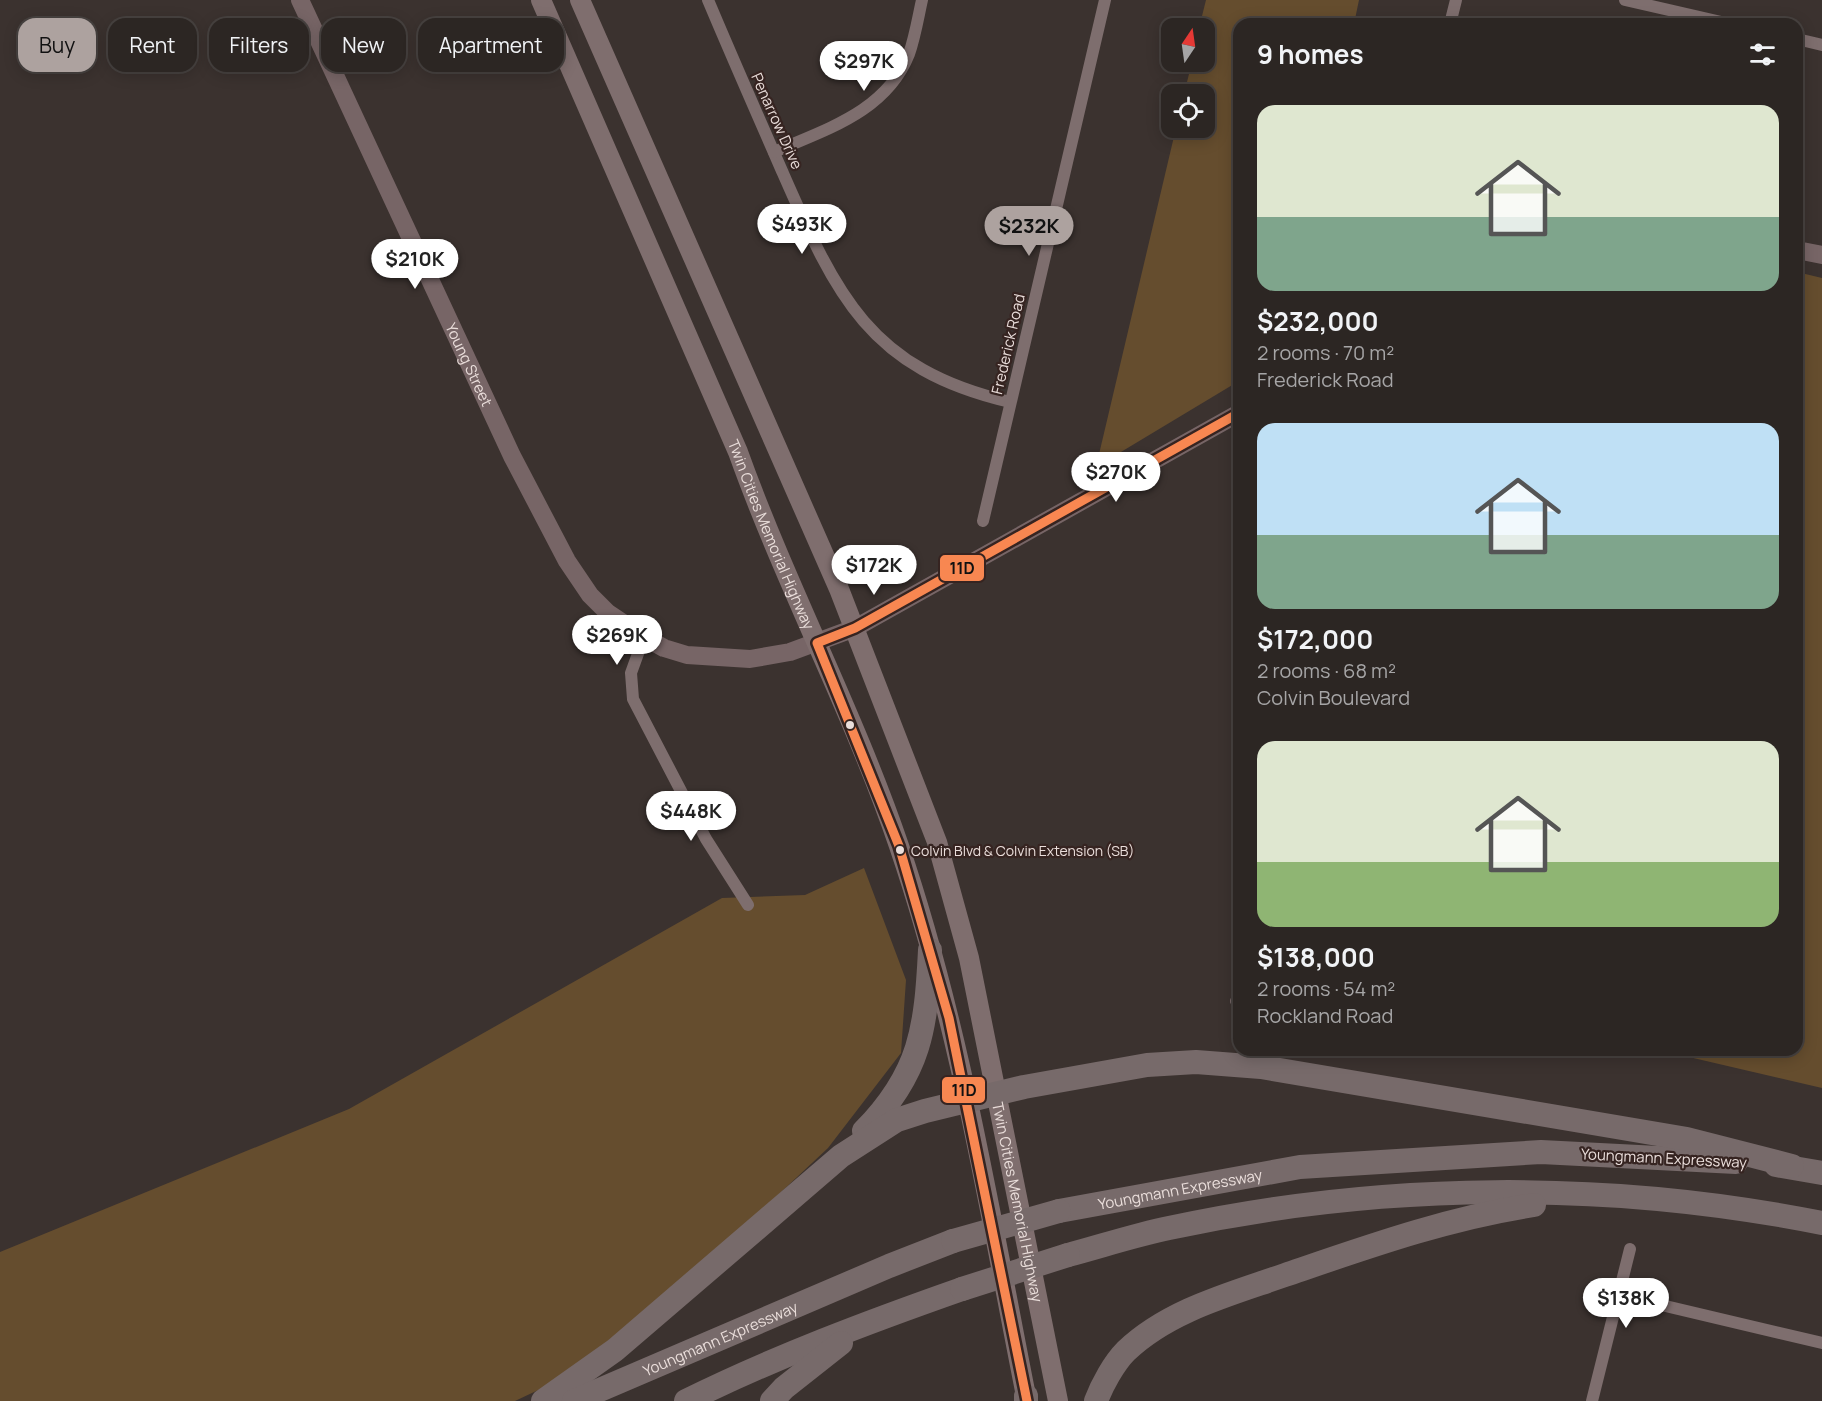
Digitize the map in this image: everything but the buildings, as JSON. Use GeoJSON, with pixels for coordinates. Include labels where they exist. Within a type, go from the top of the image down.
{"type":"FeatureCollection","features":[{"type":"Feature","properties":{"kind":"highway"},"geometry":{"type":"LineString","coordinates":[[543,1401],[615,1350],[841,1156],[891,1101],[907,1074],[921,1040],[927,1002],[930,951]]}},
{"type":"Feature","properties":{"kind":"highway"},"geometry":{"type":"LineString","coordinates":[[841,1156],[897,1120],[998,1093],[1170,1062],[1261,1067],[1687,1139],[1792,1166]]}},
{"type":"Feature","properties":{"kind":"highway","name":"Youngmann Expressway"},"geometry":{"type":"LineString","coordinates":[[574,1401],[889,1266],[953,1241],[1059,1211],[1300,1167],[1541,1152],[1792,1166],[1822,1173]]}},
{"type":"Feature","properties":{"kind":"highway"},"geometry":{"type":"LineString","coordinates":[[686,1401],[748,1370],[883,1317],[1068,1255],[1169,1228],[1291,1207],[1443,1192],[1603,1195],[1724,1206],[1822,1223]]}},
{"type":"Feature","properties":{"kind":"highway"},"geometry":{"type":"LineString","coordinates":[[1096,1401],[1125,1352],[1161,1325],[1201,1305],[1433,1225],[1493,1211],[1603,1195]]}},
{"type":"Feature","properties":{"kind":"highway"},"geometry":{"type":"LineString","coordinates":[[772,1401],[831,1349],[883,1317]]}},
{"type":"Feature","properties":{"kind":"main road","name":"Twin Cities Memorial Highway"},"geometry":{"type":"LineString","coordinates":[[541,0],[738,452],[755,501],[858,738],[899,846],[930,951],[966,1102],[1026,1399]]}},
{"type":"Feature","properties":{"kind":"main road","name":"Twin Cities Memorial Highway"},"geometry":{"type":"LineString","coordinates":[[580,0],[855,628],[938,842],[969,958],[998,1093],[1058,1401]]}},
{"type":"Feature","properties":{"kind":"street","name":"Young Street"},"geometry":{"type":"LineString","coordinates":[[300,0],[512,456],[559,547],[590,595],[608,613],[664,648],[687,655],[750,659],[790,652],[855,628],[1233,416]]}},
{"type":"Feature","properties":{"kind":"street","name":"Penarrow Drive"},"geometry":{"type":"LineString","coordinates":[[708,0],[821,260],[855,313],[877,336],[912,364],[941,381],[980,395],[1010,402]]}},
{"type":"Feature","properties":{"kind":"street"},"geometry":{"type":"LineString","coordinates":[[774,152],[846,121],[879,99],[893,84],[909,53],[922,0]]}},
{"type":"Feature","properties":{"kind":"street","name":"Frederick Road"},"geometry":{"type":"LineString","coordinates":[[982,521],[1106,0]]}},
{"type":"Feature","properties":{"kind":"street"},"geometry":{"type":"LineString","coordinates":[[1452,18],[1456,0]]}},
{"type":"Feature","properties":{"kind":"street"},"geometry":{"type":"LineString","coordinates":[[1625,0],[1704,18]]}},
{"type":"Feature","properties":{"kind":"street"},"geometry":{"type":"LineString","coordinates":[[1803,40],[1822,45]]}},
{"type":"Feature","properties":{"kind":"street"},"geometry":{"type":"LineString","coordinates":[[1803,251],[1822,255]]}},
{"type":"Feature","properties":{"kind":"street"},"geometry":{"type":"LineString","coordinates":[[644,637],[629,684],[633,699],[706,839],[747,905]]}},
{"type":"Feature","properties":{"kind":"street"},"geometry":{"type":"LineString","coordinates":[[1592,1401],[1630,1249]]}},
{"type":"Feature","properties":{"kind":"street"},"geometry":{"type":"LineString","coordinates":[[1619,1295],[1822,1343]]}},
{"type":"Feature","properties":{"kind":"shaded area"},"geometry":{"type":"Polygon","coordinates":[[[1206,0],[1359,0],[1355,18],[1233,18],[1233,385],[1096,467],[1174,138],[1215,138],[1215,84],[1186,84],[1190,72],[1215,72],[1215,18],[1202,18],[1206,0]]]}},
{"type":"Feature","properties":{"kind":"shaded area"},"geometry":{"type":"Polygon","coordinates":[[[1803,273],[1822,278],[1822,1088],[1685,1056],[1803,1056],[1803,273]]]}},
{"type":"Feature","properties":{"kind":"shaded area"},"geometry":{"type":"Polygon","coordinates":[[[864,868],[906,980],[901,1053],[828,1148],[763,1209],[641,1316],[551,1384],[515,1401],[0,1401],[0,1252],[349,1109],[722,898],[805,895],[864,868]]]}},
{"type":"Feature","properties":{"kind":"transit line","name":"11D"},"geometry":{"type":"LineString","coordinates":[[1027,1401],[949,1018],[899,846],[817,643],[855,628],[1233,416]]}},
{"type":"Feature","properties":{"kind":"place","name":"Colvin Blvd & Colvin Extension (SB)"},"geometry":{"type":"Point","coordinates":[900,850]}}]}
